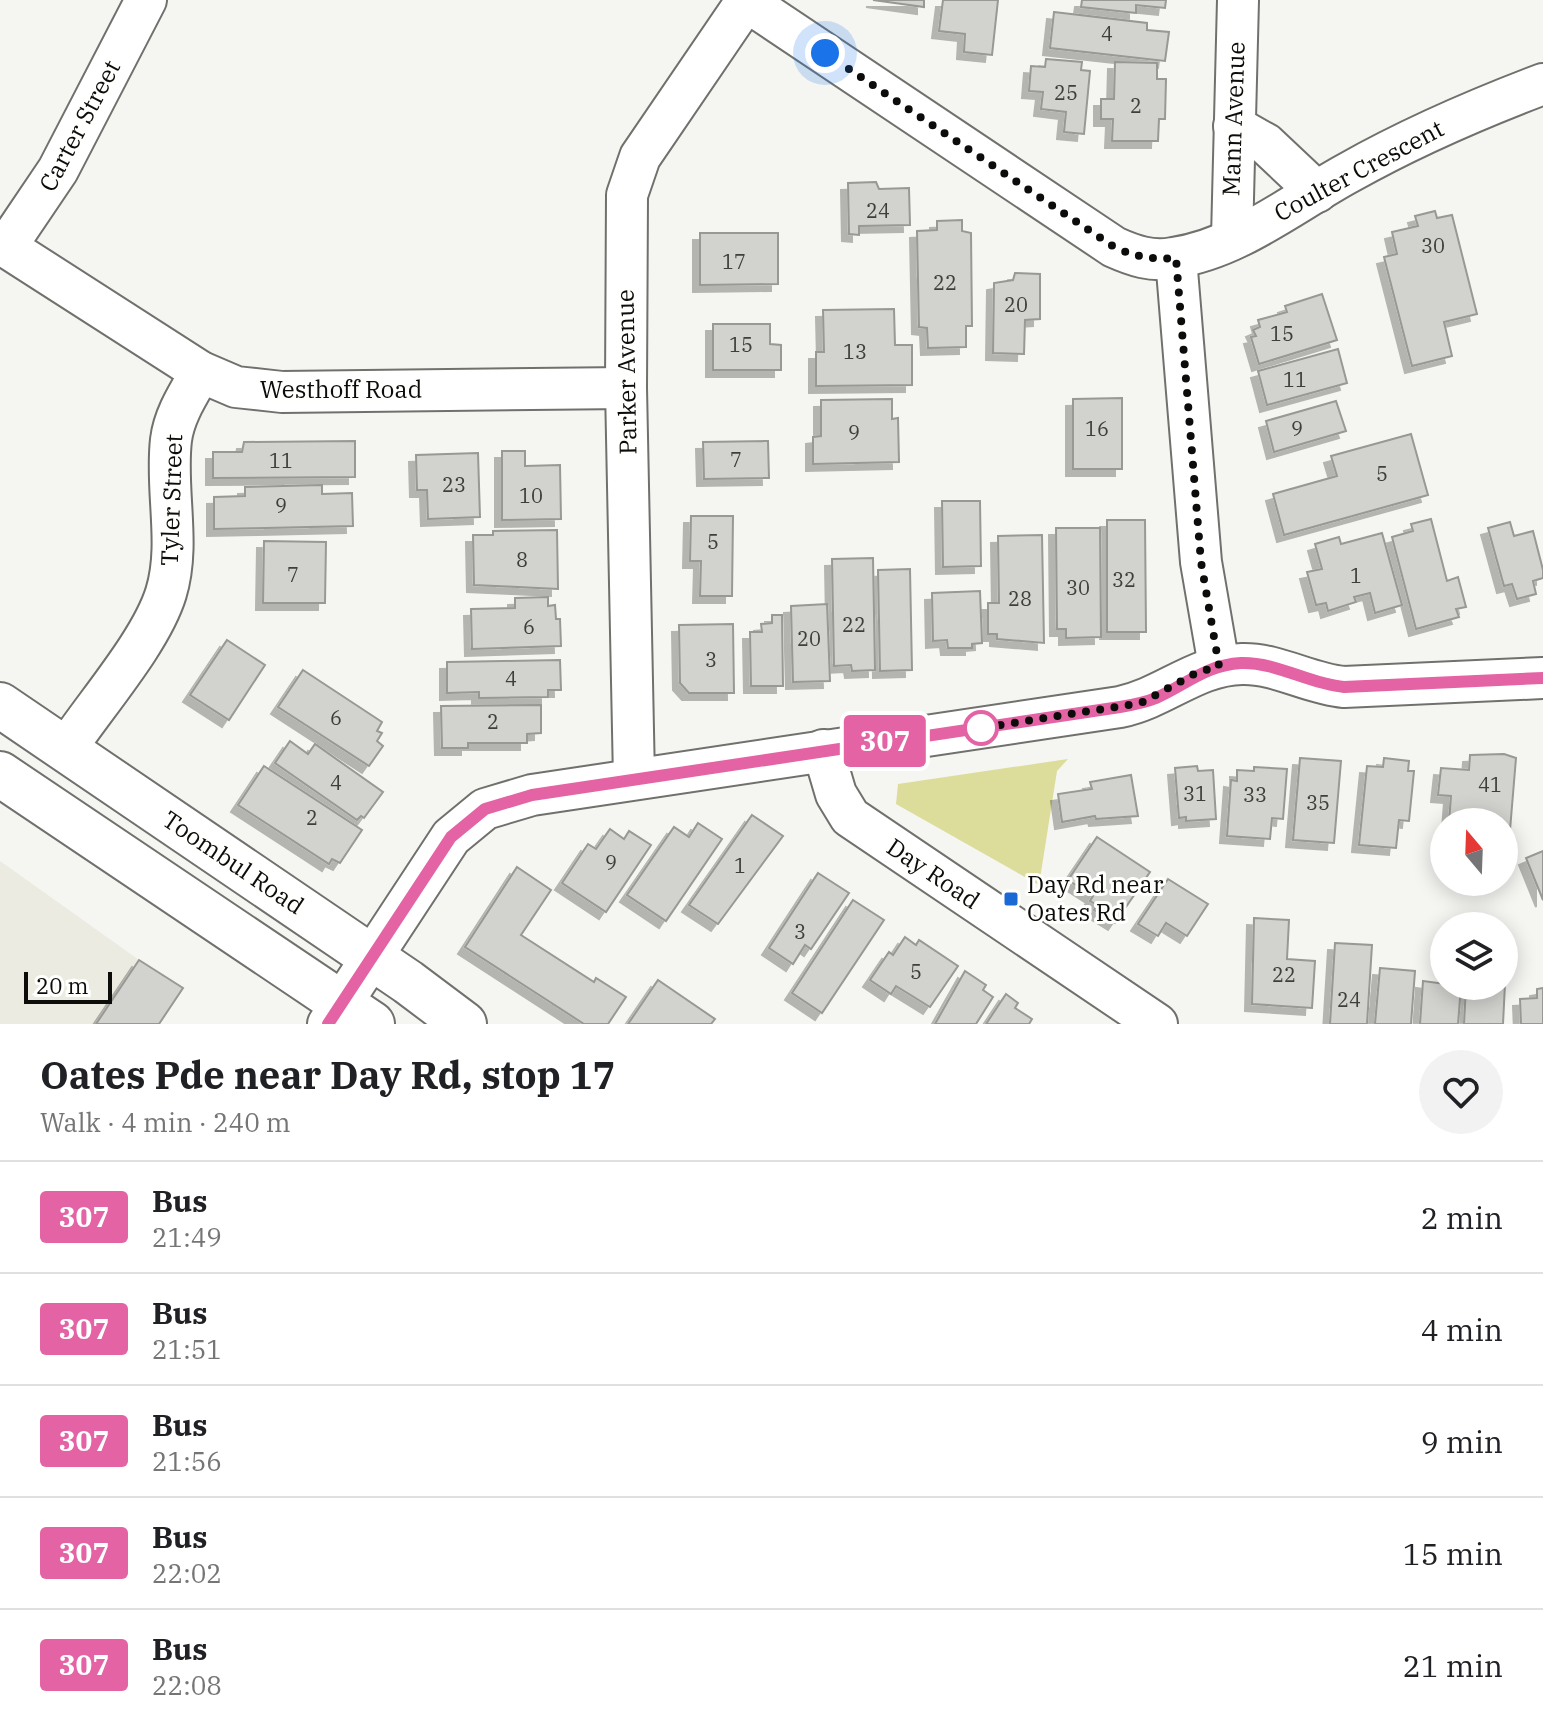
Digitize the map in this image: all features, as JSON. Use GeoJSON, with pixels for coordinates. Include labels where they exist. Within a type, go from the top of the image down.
{"type":"FeatureCollection","features":[{"type":"Feature","properties":{"kind":"main road","name":"Toombul Road"},"geometry":{"type":"LineString","coordinates":[[0,705],[464,1024]]}},
{"type":"Feature","properties":{"kind":"main road"},"geometry":{"type":"LineString","coordinates":[[0,774],[347,1017]]}},
{"type":"Feature","properties":{"kind":"street","name":"Carter Street"},"geometry":{"type":"LineString","coordinates":[[3,245],[58,170],[146,0]]}},
{"type":"Feature","properties":{"kind":"street"},"geometry":{"type":"LineString","coordinates":[[746,0],[1114,247],[1134,256],[1157,260],[1176,258],[1201,562],[1219,666]]}},
{"type":"Feature","properties":{"kind":"street","name":"Parker Avenue"},"geometry":{"type":"LineString","coordinates":[[634,779],[626,388],[626,213],[632,177],[640,157],[746,0]]}},
{"type":"Feature","properties":{"kind":"street","name":"Mann Avenue"},"geometry":{"type":"LineString","coordinates":[[1232,238],[1238,0]]}},
{"type":"Feature","properties":{"kind":"street","name":"Coulter Crescent"},"geometry":{"type":"LineString","coordinates":[[1176,258],[1232,238],[1382,154],[1543,84]]}},
{"type":"Feature","properties":{"kind":"street"},"geometry":{"type":"LineString","coordinates":[[1234,126],[1266,144],[1317,192]]}},
{"type":"Feature","properties":{"kind":"street","name":"Westhoff Road"},"geometry":{"type":"LineString","coordinates":[[3,245],[201,372],[217,381],[254,391],[626,388]]}},
{"type":"Feature","properties":{"kind":"street","name":"Tyler Street"},"geometry":{"type":"LineString","coordinates":[[66,749],[142,638],[166,593],[172,548],[171,438],[181,409],[201,372]]}},
{"type":"Feature","properties":{"kind":"street"},"geometry":{"type":"LineString","coordinates":[[347,1017],[370,957],[451,837],[472,817],[516,798],[1120,707],[1156,697],[1196,673],[1219,666],[1258,664],[1316,684],[1344,687],[1543,678]]}},
{"type":"Feature","properties":{"kind":"street","name":"Day Road"},"geometry":{"type":"LineString","coordinates":[[823,750],[836,794],[850,817],[1157,1024]]}},
{"type":"Feature","properties":{"kind":"shaded area"},"geometry":{"type":"Polygon","coordinates":[[[0,861],[139,960],[96,1024],[0,1024],[0,861]]]}},
{"type":"Feature","properties":{"kind":"green space"},"geometry":{"type":"Polygon","coordinates":[[[1068,759],[1057,771],[1039,885],[896,804],[898,784],[1068,759]]]}},
{"type":"Feature","properties":{"kind":"building"},"geometry":{"type":"Polygon","coordinates":[[[873,0],[924,0],[924,7],[873,0]]]}},
{"type":"Feature","properties":{"kind":"building"},"geometry":{"type":"Polygon","coordinates":[[[943,0],[998,0],[992,55],[964,52],[965,34],[939,31],[943,0]]]}},
{"type":"Feature","properties":{"kind":"building"},"geometry":{"type":"Polygon","coordinates":[[[1082,0],[1166,0],[1165,8],[1136,5],[1136,13],[1081,7],[1082,0]]]}},
{"type":"Feature","properties":{"kind":"building"},"geometry":{"type":"Polygon","coordinates":[[[1054,12],[1147,23],[1147,30],[1169,32],[1165,61],[1050,48],[1054,12]]]}},
{"type":"Feature","properties":{"kind":"building"},"geometry":{"type":"Polygon","coordinates":[[[1046,59],[1082,62],[1081,70],[1090,71],[1084,134],[1064,132],[1066,112],[1041,109],[1043,92],[1029,91],[1031,66],[1045,67],[1046,59]]]}},
{"type":"Feature","properties":{"kind":"building"},"geometry":{"type":"Polygon","coordinates":[[[1115,62],[1157,63],[1157,79],[1166,79],[1165,119],[1159,119],[1158,141],[1112,141],[1113,119],[1101,119],[1101,99],[1114,99],[1115,62]]]}},
{"type":"Feature","properties":{"kind":"building"},"geometry":{"type":"Polygon","coordinates":[[[876,182],[879,189],[909,188],[910,225],[859,226],[859,235],[849,234],[848,183],[876,182]]]}},
{"type":"Feature","properties":{"kind":"building"},"geometry":{"type":"Polygon","coordinates":[[[1435,211],[1437,218],[1452,215],[1477,314],[1444,322],[1452,356],[1412,366],[1384,257],[1397,254],[1392,232],[1418,226],[1415,216],[1435,211]]]}},
{"type":"Feature","properties":{"kind":"building"},"geometry":{"type":"Polygon","coordinates":[[[962,220],[962,231],[971,233],[972,326],[966,326],[966,347],[928,348],[927,328],[919,327],[917,231],[937,230],[937,221],[962,220]]]}},
{"type":"Feature","properties":{"kind":"building"},"geometry":{"type":"Polygon","coordinates":[[[700,233],[778,233],[778,284],[700,285],[700,233]]]}},
{"type":"Feature","properties":{"kind":"building"},"geometry":{"type":"Polygon","coordinates":[[[1015,273],[1040,274],[1040,319],[1025,320],[1024,354],[993,353],[994,283],[1013,280],[1015,273]]]}},
{"type":"Feature","properties":{"kind":"building"},"geometry":{"type":"Polygon","coordinates":[[[1322,294],[1337,340],[1259,364],[1251,337],[1256,336],[1253,330],[1260,327],[1258,320],[1287,312],[1285,306],[1322,294]]]}},
{"type":"Feature","properties":{"kind":"building"},"geometry":{"type":"Polygon","coordinates":[[[894,309],[895,345],[912,345],[912,385],[816,386],[816,352],[824,352],[823,310],[894,309]]]}},
{"type":"Feature","properties":{"kind":"building"},"geometry":{"type":"Polygon","coordinates":[[[713,324],[770,324],[770,344],[781,345],[781,370],[713,370],[713,324]]]}},
{"type":"Feature","properties":{"kind":"building"},"geometry":{"type":"Polygon","coordinates":[[[1338,349],[1347,383],[1267,405],[1258,371],[1338,349]]]}},
{"type":"Feature","properties":{"kind":"building"},"geometry":{"type":"Polygon","coordinates":[[[1122,398],[1122,469],[1073,469],[1073,399],[1122,398]]]}},
{"type":"Feature","properties":{"kind":"building"},"geometry":{"type":"Polygon","coordinates":[[[892,399],[892,419],[898,418],[899,462],[813,464],[813,437],[821,436],[821,400],[892,399]]]}},
{"type":"Feature","properties":{"kind":"building"},"geometry":{"type":"Polygon","coordinates":[[[1336,401],[1346,431],[1274,452],[1266,421],[1336,401]]]}},
{"type":"Feature","properties":{"kind":"building"},"geometry":{"type":"Polygon","coordinates":[[[1411,434],[1428,495],[1284,535],[1273,494],[1337,476],[1331,456],[1411,434]]]}},
{"type":"Feature","properties":{"kind":"building"},"geometry":{"type":"Polygon","coordinates":[[[355,441],[355,477],[213,478],[213,452],[242,452],[244,442],[355,441]]]}},
{"type":"Feature","properties":{"kind":"building"},"geometry":{"type":"Polygon","coordinates":[[[768,441],[769,478],[704,479],[703,442],[768,441]]]}},
{"type":"Feature","properties":{"kind":"building"},"geometry":{"type":"Polygon","coordinates":[[[502,451],[525,451],[525,466],[560,465],[561,519],[502,520],[502,451]]]}},
{"type":"Feature","properties":{"kind":"building"},"geometry":{"type":"Polygon","coordinates":[[[478,453],[480,517],[428,519],[427,490],[417,490],[416,455],[478,453]]]}},
{"type":"Feature","properties":{"kind":"building"},"geometry":{"type":"Polygon","coordinates":[[[322,485],[322,494],[352,493],[353,526],[214,529],[214,497],[245,496],[245,487],[322,485]]]}},
{"type":"Feature","properties":{"kind":"building"},"geometry":{"type":"Polygon","coordinates":[[[942,501],[980,501],[981,566],[943,567],[942,501]]]}},
{"type":"Feature","properties":{"kind":"building"},"geometry":{"type":"Polygon","coordinates":[[[691,516],[733,516],[732,596],[700,596],[701,561],[690,561],[691,516]]]}},
{"type":"Feature","properties":{"kind":"building"},"geometry":{"type":"Polygon","coordinates":[[[1431,519],[1447,581],[1458,577],[1466,607],[1456,609],[1459,617],[1416,629],[1392,537],[1413,531],[1411,524],[1431,519]]]}},
{"type":"Feature","properties":{"kind":"building"},"geometry":{"type":"Polygon","coordinates":[[[1107,520],[1145,520],[1146,632],[1107,632],[1107,520]]]}},
{"type":"Feature","properties":{"kind":"building"},"geometry":{"type":"Polygon","coordinates":[[[1510,522],[1514,536],[1533,531],[1543,570],[1543,578],[1533,581],[1536,594],[1517,599],[1512,584],[1504,586],[1488,528],[1510,522]]]}},
{"type":"Feature","properties":{"kind":"building"},"geometry":{"type":"Polygon","coordinates":[[[1056,528],[1100,528],[1101,637],[1066,638],[1066,629],[1057,629],[1056,528]]]}},
{"type":"Feature","properties":{"kind":"building"},"geometry":{"type":"Polygon","coordinates":[[[557,530],[558,589],[474,585],[473,535],[493,535],[493,531],[557,530]]]}},
{"type":"Feature","properties":{"kind":"building"},"geometry":{"type":"Polygon","coordinates":[[[1382,533],[1402,605],[1375,613],[1370,593],[1354,597],[1356,602],[1328,611],[1326,603],[1316,605],[1307,572],[1322,569],[1315,544],[1339,537],[1341,544],[1382,533]]]}},
{"type":"Feature","properties":{"kind":"building"},"geometry":{"type":"Polygon","coordinates":[[[1042,535],[1044,643],[997,639],[997,634],[988,634],[988,603],[999,603],[998,536],[1042,535]]]}},
{"type":"Feature","properties":{"kind":"building"},"geometry":{"type":"Polygon","coordinates":[[[264,541],[326,542],[325,603],[263,603],[264,541]]]}},
{"type":"Feature","properties":{"kind":"building"},"geometry":{"type":"Polygon","coordinates":[[[873,558],[875,670],[852,671],[851,665],[834,666],[832,559],[873,558]]]}},
{"type":"Feature","properties":{"kind":"building"},"geometry":{"type":"Polygon","coordinates":[[[910,569],[912,670],[880,671],[878,570],[910,569]]]}},
{"type":"Feature","properties":{"kind":"building"},"geometry":{"type":"Polygon","coordinates":[[[980,591],[982,643],[972,644],[972,648],[948,648],[947,640],[933,641],[932,593],[980,591]]]}},
{"type":"Feature","properties":{"kind":"building"},"geometry":{"type":"Polygon","coordinates":[[[548,597],[548,606],[555,605],[556,619],[560,619],[561,646],[472,649],[471,609],[515,608],[515,598],[548,597]]]}},
{"type":"Feature","properties":{"kind":"building"},"geometry":{"type":"Polygon","coordinates":[[[827,604],[830,681],[793,682],[791,606],[827,604]]]}},
{"type":"Feature","properties":{"kind":"building"},"geometry":{"type":"Polygon","coordinates":[[[772,615],[782,615],[783,686],[751,686],[750,632],[762,632],[761,624],[772,623],[772,615]]]}},
{"type":"Feature","properties":{"kind":"building"},"geometry":{"type":"Polygon","coordinates":[[[733,624],[734,693],[689,693],[680,683],[679,625],[733,624]]]}},
{"type":"Feature","properties":{"kind":"building"},"geometry":{"type":"Polygon","coordinates":[[[227,640],[265,665],[229,720],[190,695],[227,640]]]}},
{"type":"Feature","properties":{"kind":"building"},"geometry":{"type":"Polygon","coordinates":[[[560,660],[561,690],[548,690],[548,697],[479,698],[479,692],[447,693],[447,662],[560,660]]]}},
{"type":"Feature","properties":{"kind":"building"},"geometry":{"type":"Polygon","coordinates":[[[303,670],[382,722],[377,731],[382,733],[377,741],[383,746],[369,766],[278,707],[303,670]]]}},
{"type":"Feature","properties":{"kind":"building"},"geometry":{"type":"Polygon","coordinates":[[[541,705],[541,733],[527,734],[527,743],[468,743],[468,748],[442,748],[441,706],[541,705]]]}},
{"type":"Feature","properties":{"kind":"building"},"geometry":{"type":"Polygon","coordinates":[[[290,741],[308,754],[315,744],[383,792],[364,818],[361,816],[357,820],[275,763],[290,741]]]}},
{"type":"Feature","properties":{"kind":"building"},"geometry":{"type":"Polygon","coordinates":[[[1504,754],[1516,758],[1512,808],[1450,808],[1451,796],[1438,795],[1441,768],[1469,770],[1470,755],[1504,754]]]}},
{"type":"Feature","properties":{"kind":"building"},"geometry":{"type":"Polygon","coordinates":[[[1300,758],[1341,761],[1334,843],[1293,840],[1300,758]]]}},
{"type":"Feature","properties":{"kind":"building"},"geometry":{"type":"Polygon","coordinates":[[[1384,758],[1409,761],[1408,771],[1414,771],[1409,821],[1399,820],[1396,848],[1359,845],[1367,766],[1383,767],[1384,758]]]}},
{"type":"Feature","properties":{"kind":"building"},"geometry":{"type":"Polygon","coordinates":[[[264,766],[362,830],[340,863],[332,859],[329,864],[238,805],[264,766]]]}},
{"type":"Feature","properties":{"kind":"building"},"geometry":{"type":"Polygon","coordinates":[[[1197,766],[1198,771],[1213,770],[1216,819],[1186,821],[1186,817],[1179,818],[1175,768],[1197,766]]]}},
{"type":"Feature","properties":{"kind":"building"},"geometry":{"type":"Polygon","coordinates":[[[1254,767],[1287,769],[1283,819],[1272,818],[1270,839],[1227,836],[1231,780],[1237,781],[1237,770],[1254,771],[1254,767]]]}},
{"type":"Feature","properties":{"kind":"building"},"geometry":{"type":"Polygon","coordinates":[[[1131,775],[1138,816],[1096,819],[1095,816],[1062,822],[1058,794],[1092,789],[1090,782],[1131,775]]]}},
{"type":"Feature","properties":{"kind":"building"},"geometry":{"type":"Polygon","coordinates":[[[752,815],[783,836],[718,924],[689,905],[752,815]]]}},
{"type":"Feature","properties":{"kind":"building"},"geometry":{"type":"Polygon","coordinates":[[[698,823],[722,839],[666,921],[627,895],[674,827],[689,837],[698,823]]]}},
{"type":"Feature","properties":{"kind":"building"},"geometry":{"type":"Polygon","coordinates":[[[610,829],[624,839],[629,831],[651,845],[606,912],[562,883],[588,844],[596,849],[610,829]]]}},
{"type":"Feature","properties":{"kind":"building"},"geometry":{"type":"Polygon","coordinates":[[[1097,837],[1150,872],[1115,923],[1094,910],[1097,905],[1090,901],[1093,896],[1068,880],[1097,837]]]}},
{"type":"Feature","properties":{"kind":"building"},"geometry":{"type":"Polygon","coordinates":[[[1543,851],[1543,900],[1526,858],[1543,851]]]}},
{"type":"Feature","properties":{"kind":"building"},"geometry":{"type":"Polygon","coordinates":[[[517,867],[551,890],[521,935],[594,982],[596,978],[626,997],[608,1024],[584,1024],[465,947],[517,867]]]}},
{"type":"Feature","properties":{"kind":"building"},"geometry":{"type":"Polygon","coordinates":[[[818,873],[849,893],[811,949],[805,945],[793,964],[769,948],[818,873]]]}},
{"type":"Feature","properties":{"kind":"building"},"geometry":{"type":"Polygon","coordinates":[[[1168,879],[1208,904],[1187,936],[1166,923],[1158,936],[1138,924],[1168,879]]]}},
{"type":"Feature","properties":{"kind":"building"},"geometry":{"type":"Polygon","coordinates":[[[853,900],[884,920],[822,1013],[792,993],[853,900]]]}},
{"type":"Feature","properties":{"kind":"building"},"geometry":{"type":"Polygon","coordinates":[[[1254,918],[1289,920],[1287,959],[1315,961],[1312,1008],[1252,1004],[1254,918]]]}},
{"type":"Feature","properties":{"kind":"building"},"geometry":{"type":"Polygon","coordinates":[[[905,937],[916,945],[919,940],[958,966],[930,1007],[896,986],[891,994],[870,980],[889,952],[893,955],[905,937]]]}},
{"type":"Feature","properties":{"kind":"building"},"geometry":{"type":"Polygon","coordinates":[[[1335,943],[1372,945],[1367,1024],[1330,1024],[1335,943]]]}},
{"type":"Feature","properties":{"kind":"building"},"geometry":{"type":"Polygon","coordinates":[[[139,960],[183,988],[159,1024],[96,1024],[139,960]]]}},
{"type":"Feature","properties":{"kind":"building"},"geometry":{"type":"Polygon","coordinates":[[[1380,968],[1415,971],[1411,1024],[1375,1024],[1380,968]]]}},
{"type":"Feature","properties":{"kind":"building"},"geometry":{"type":"Polygon","coordinates":[[[965,971],[986,985],[983,990],[993,997],[976,1024],[935,1024],[965,971]]]}},
{"type":"Feature","properties":{"kind":"building"},"geometry":{"type":"Polygon","coordinates":[[[658,980],[715,1019],[711,1024],[628,1024],[658,980]]]}},
{"type":"Feature","properties":{"kind":"building"},"geometry":{"type":"Polygon","coordinates":[[[1423,981],[1430,982],[1430,1000],[1460,1000],[1458,1024],[1420,1024],[1423,981]]]}},
{"type":"Feature","properties":{"kind":"building"},"geometry":{"type":"Polygon","coordinates":[[[1543,988],[1543,1024],[1521,1024],[1520,999],[1537,998],[1537,989],[1543,988]]]}},
{"type":"Feature","properties":{"kind":"building"},"geometry":{"type":"Polygon","coordinates":[[[1006,994],[1018,1003],[1015,1008],[1032,1019],[1029,1024],[986,1024],[1006,994]]]}},
{"type":"Feature","properties":{"kind":"building"},"geometry":{"type":"Polygon","coordinates":[[[1465,1000],[1504,1000],[1503,1024],[1464,1024],[1465,1000]]]}},
{"type":"Feature","properties":{"kind":"bus line","name":"307"},"geometry":{"type":"LineString","coordinates":[[328,1024],[451,837],[472,817],[499,803],[634,779],[1120,707],[1156,697],[1196,673],[1242,663],[1274,668],[1316,684],[1344,687],[1543,678]]}},
{"type":"Feature","properties":{"kind":"place","name":"Day Rd near Oates Rd"},"geometry":{"type":"Point","coordinates":[1011,899]}},
{"type":"Feature","properties":{"kind":"route"},"geometry":{"type":"LineString","coordinates":[[825,53],[1114,247],[1134,256],[1157,260],[1176,258],[1201,562],[1219,666],[1196,673],[1141,703],[981,728]]}}]}
